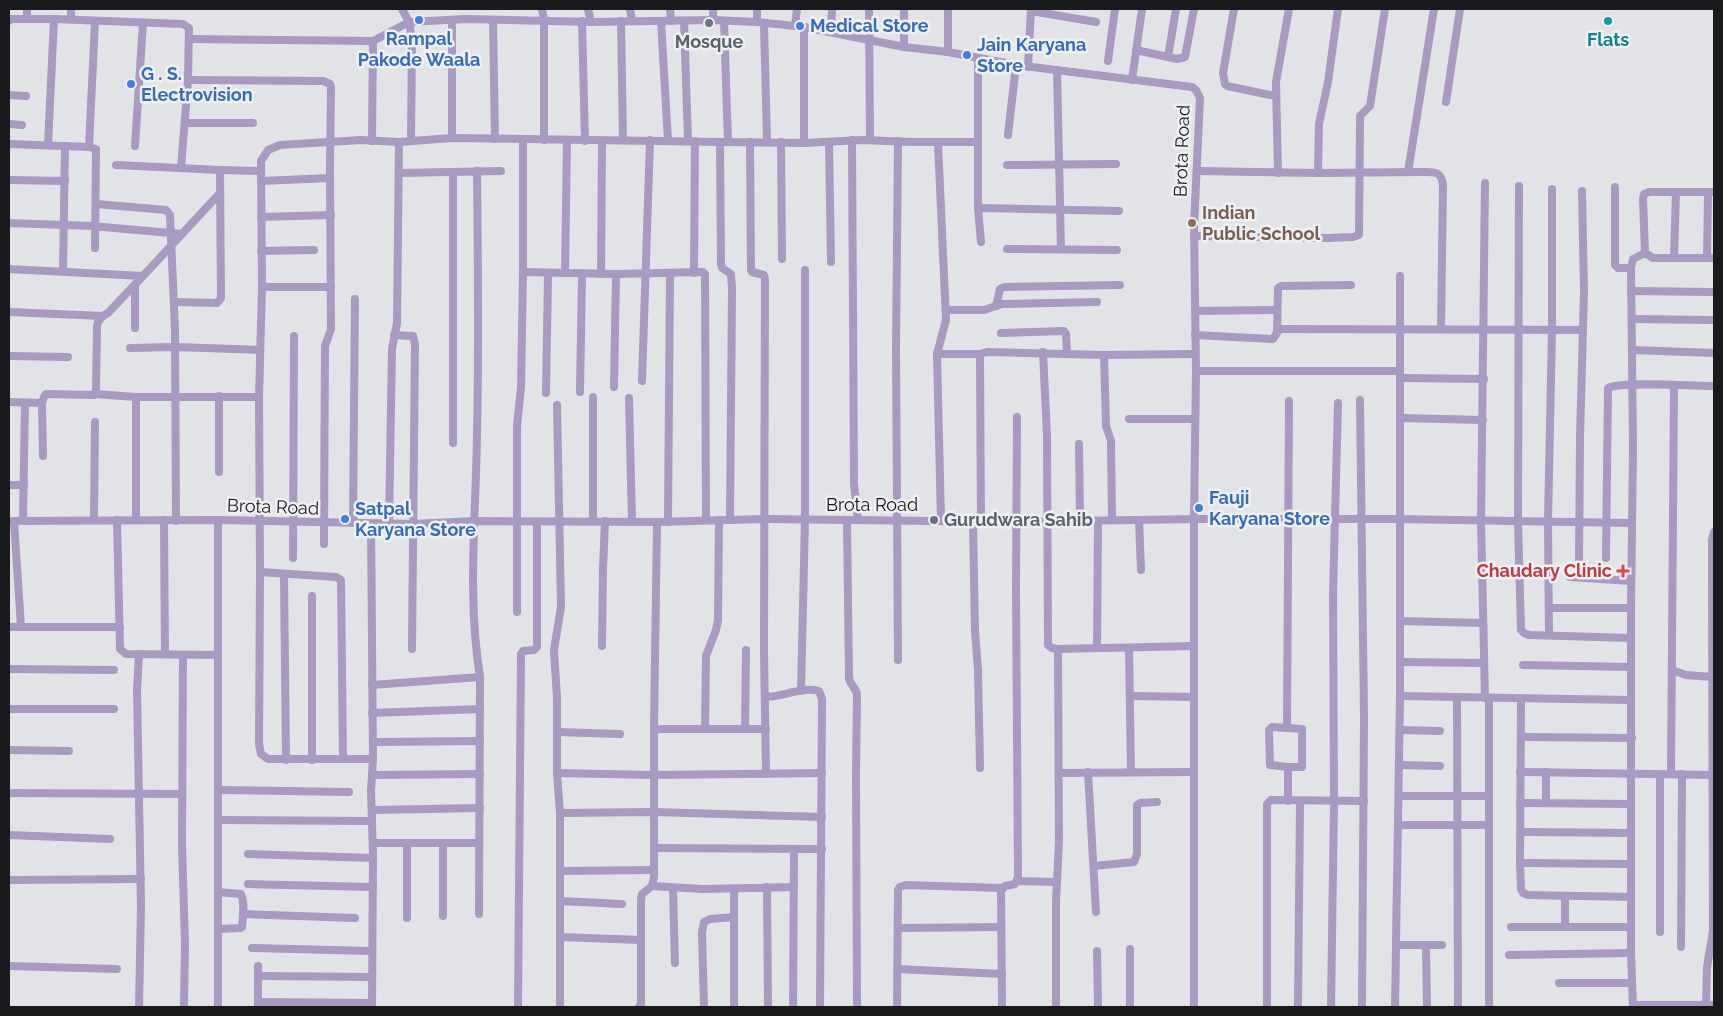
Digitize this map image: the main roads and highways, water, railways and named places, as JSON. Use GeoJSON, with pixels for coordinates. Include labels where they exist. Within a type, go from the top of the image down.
{"type":"FeatureCollection","features":[{"type":"Feature","properties":{"kind":"place","name":"Rampal Pakode Waala"},"geometry":{"type":"Point","coordinates":[419,20]}},
{"type":"Feature","properties":{"kind":"place","name":"Flats"},"geometry":{"type":"Point","coordinates":[1608,21]}},
{"type":"Feature","properties":{"kind":"place","name":"Mosque"},"geometry":{"type":"Point","coordinates":[709,23]}},
{"type":"Feature","properties":{"kind":"place","name":"Medical Store"},"geometry":{"type":"Point","coordinates":[800,26]}},
{"type":"Feature","properties":{"kind":"place","name":"Jain Karyana Store"},"geometry":{"type":"Point","coordinates":[967,55]}},
{"type":"Feature","properties":{"kind":"place","name":"G . S. Electrovision"},"geometry":{"type":"Point","coordinates":[131,84]}},
{"type":"Feature","properties":{"kind":"place","name":"Indian Public School"},"geometry":{"type":"Point","coordinates":[1192,223]}},
{"type":"Feature","properties":{"kind":"place","name":"Fauji Karyana Store"},"geometry":{"type":"Point","coordinates":[1199,508]}},
{"type":"Feature","properties":{"kind":"place","name":"Satpal Karyana Store"},"geometry":{"type":"Point","coordinates":[345,519]}},
{"type":"Feature","properties":{"kind":"place","name":"Gurudwara Sahib"},"geometry":{"type":"Point","coordinates":[934,520]}},
{"type":"Feature","properties":{"kind":"place","name":"Chaudary Clinic"},"geometry":{"type":"Point","coordinates":[1623,571]}}]}
